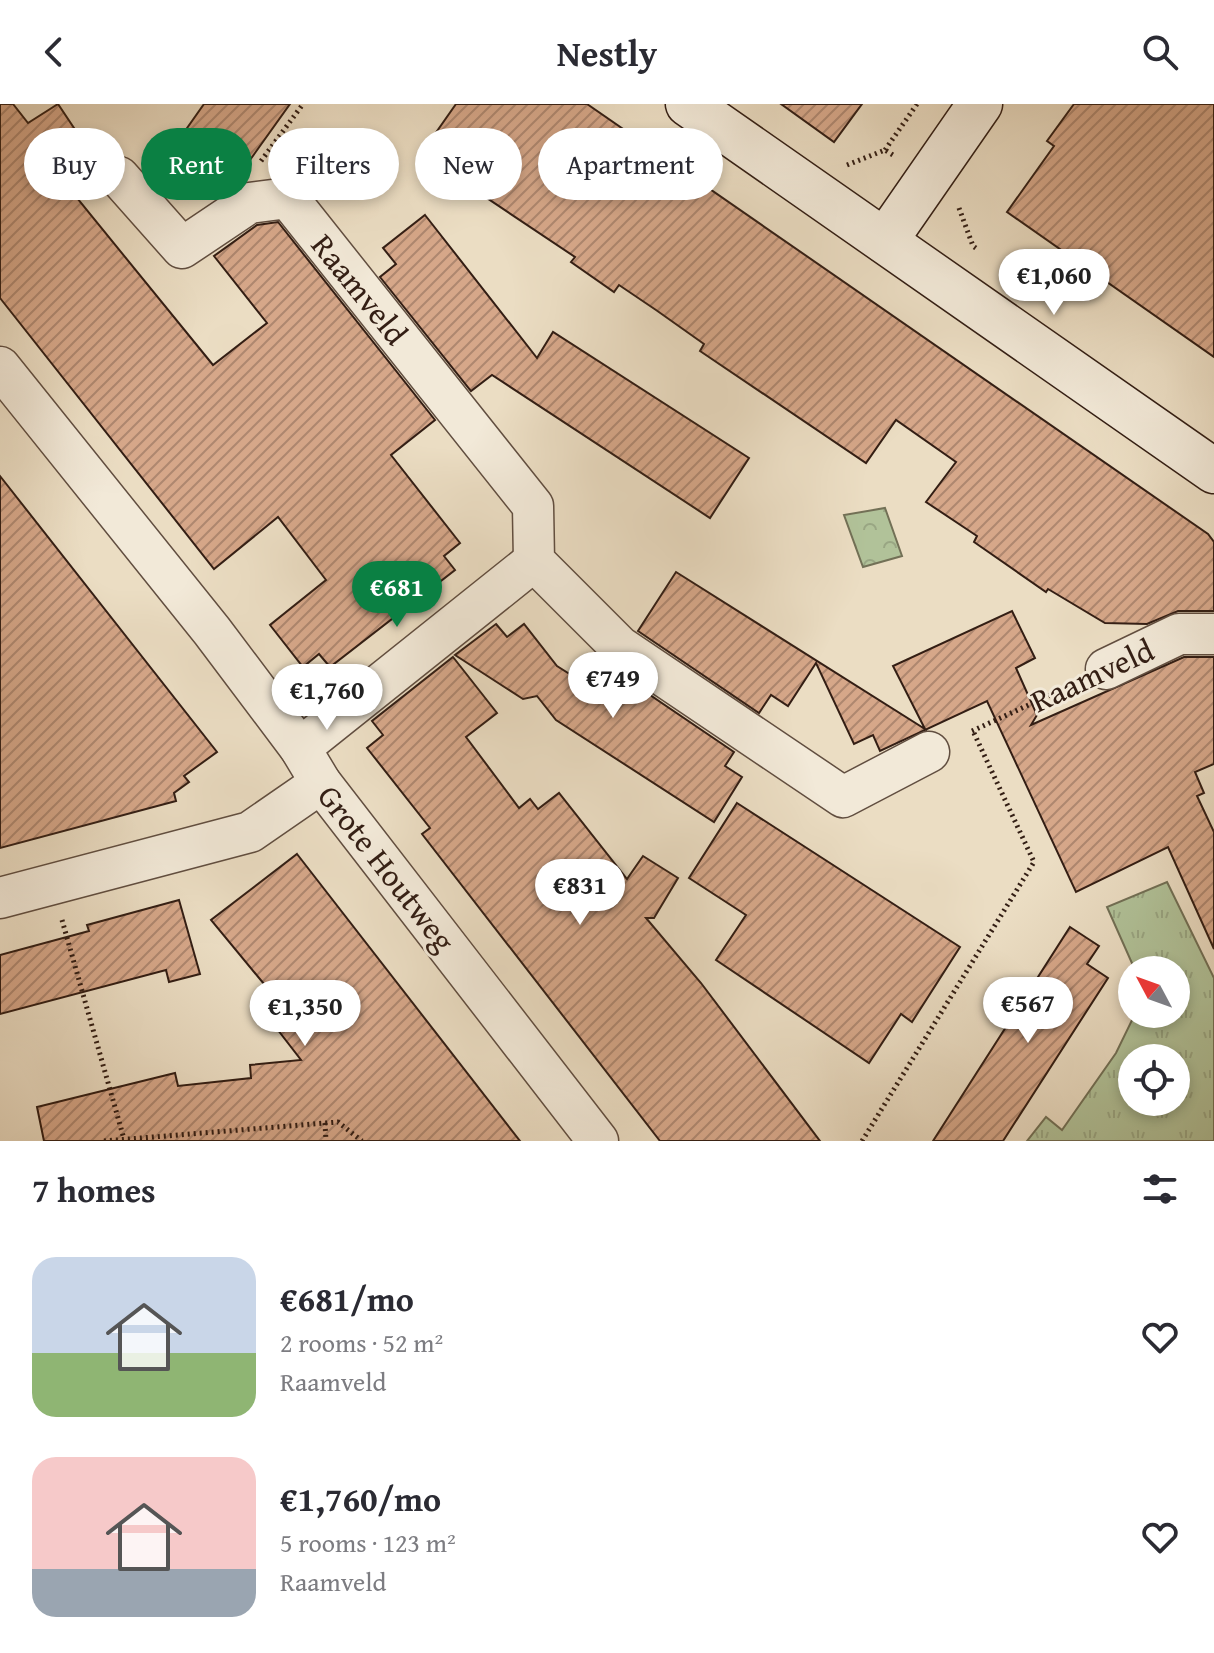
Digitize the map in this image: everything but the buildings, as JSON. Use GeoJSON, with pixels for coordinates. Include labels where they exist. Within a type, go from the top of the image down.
{"type":"FeatureCollection","features":[{"type":"Feature","properties":{"kind":"street"},"geometry":{"type":"LineString","coordinates":[[688,104],[1214,471]]}},
{"type":"Feature","properties":{"kind":"street"},"geometry":{"type":"LineString","coordinates":[[885,241],[980,104]]}},
{"type":"Feature","properties":{"kind":"street"},"geometry":{"type":"LineString","coordinates":[[125,184],[182,248],[249,203],[267,201]]}},
{"type":"Feature","properties":{"kind":"street","name":"Raamveld"},"geometry":{"type":"LineString","coordinates":[[267,201],[288,198],[533,506],[534,561]]}},
{"type":"Feature","properties":{"kind":"street","name":"Grote Houtweg"},"geometry":{"type":"LineString","coordinates":[[0,367],[212,631],[300,748],[321,783],[598,1141]]}},
{"type":"Feature","properties":{"kind":"street"},"geometry":{"type":"LineString","coordinates":[[300,748],[534,561],[619,646],[843,797],[929,752]]}},
{"type":"Feature","properties":{"kind":"street","name":"Raamveld"},"geometry":{"type":"LineString","coordinates":[[1106,669],[1179,634],[1214,634]]}},
{"type":"Feature","properties":{"kind":"street"},"geometry":{"type":"LineString","coordinates":[[0,898],[250,832],[321,783]]}},
{"type":"Feature","properties":{"kind":"path"},"geometry":{"type":"LineString","coordinates":[[267,201],[258,166],[303,104]]}},
{"type":"Feature","properties":{"kind":"path"},"geometry":{"type":"LineString","coordinates":[[840,166],[885,150],[917,104]]}},
{"type":"Feature","properties":{"kind":"path"},"geometry":{"type":"LineString","coordinates":[[885,150],[958,203],[973,246],[986,255]]}},
{"type":"Feature","properties":{"kind":"path","name":"Raamveld"},"geometry":{"type":"LineString","coordinates":[[929,752],[1106,669]]}},
{"type":"Feature","properties":{"kind":"path"},"geometry":{"type":"LineString","coordinates":[[862,1141],[1034,862],[973,731]]}},
{"type":"Feature","properties":{"kind":"path"},"geometry":{"type":"LineString","coordinates":[[52,885],[124,1139]]}},
{"type":"Feature","properties":{"kind":"path"},"geometry":{"type":"LineString","coordinates":[[104,1141],[338,1122],[362,1141]]}},
{"type":"Feature","properties":{"kind":"path"},"geometry":{"type":"LineString","coordinates":[[325,1123],[326,1141]]}},
{"type":"Feature","properties":{"kind":"green space"},"geometry":{"type":"Polygon","coordinates":[[[885,508],[902,556],[863,567],[844,515],[885,508]]]}},
{"type":"Feature","properties":{"kind":"green space"},"geometry":{"type":"Polygon","coordinates":[[[1167,882],[1214,978],[1214,1141],[1027,1141],[1046,1117],[1062,1130],[1118,1049],[1118,1116],[1190,1116],[1190,1044],[1120,1044],[1128,1028],[1190,1028],[1190,956],[1129,956],[1107,907],[1167,882]]]}}]}
